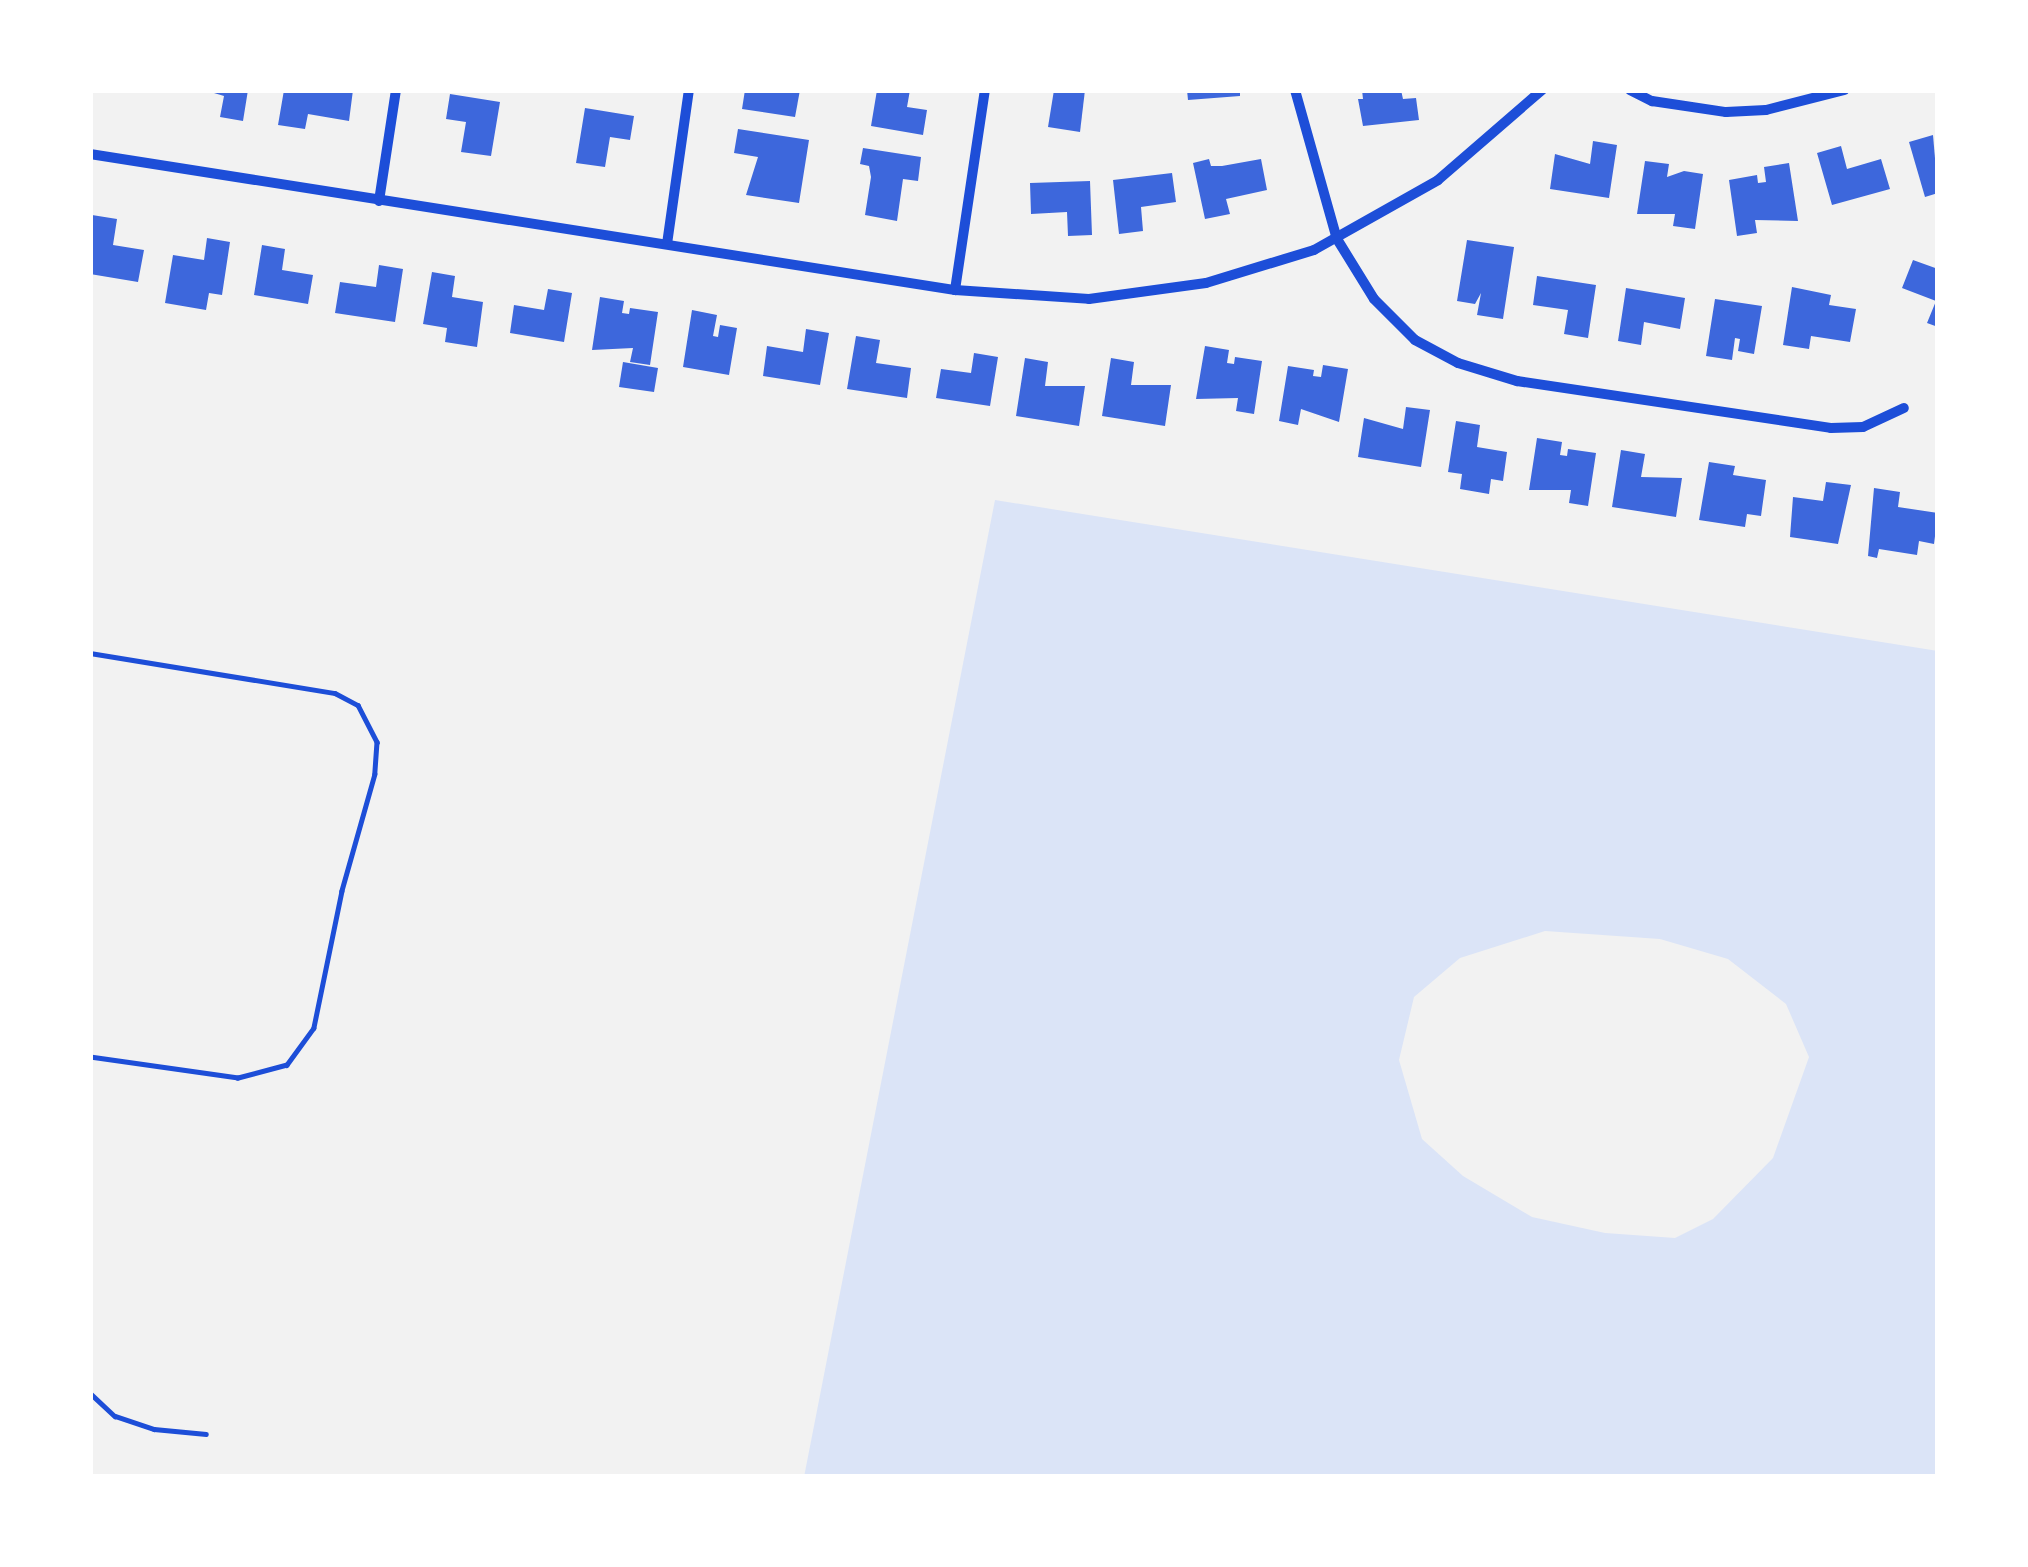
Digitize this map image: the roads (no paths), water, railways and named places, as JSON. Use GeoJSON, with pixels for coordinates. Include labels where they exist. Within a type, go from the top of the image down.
{"type":"FeatureCollection","features":[{"type":"Feature","properties":{"kind":"street"},"geometry":{"type":"LineString","coordinates":[[379,201],[396,90]]}},
{"type":"Feature","properties":{"kind":"street"},"geometry":{"type":"LineString","coordinates":[[667,244],[689,90]]}},
{"type":"Feature","properties":{"kind":"street"},"geometry":{"type":"LineString","coordinates":[[955,290],[985,90]]}},
{"type":"Feature","properties":{"kind":"street"},"geometry":{"type":"LineString","coordinates":[[1295,90],[1337,239],[1391,321],[1414,340],[1498,376],[1831,428],[1878,422],[1904,408]]}},
{"type":"Feature","properties":{"kind":"street"},"geometry":{"type":"LineString","coordinates":[[90,154],[955,290],[1033,298],[1148,294],[1235,277],[1337,239],[1438,180],[1542,90]]}},
{"type":"Feature","properties":{"kind":"street"},"geometry":{"type":"LineString","coordinates":[[1630,90],[1670,105],[1726,112],[1766,110],[1844,90]]}},
{"type":"Feature","properties":{"kind":"lane"},"geometry":{"type":"LineString","coordinates":[[90,653],[335,693],[358,705],[377,742],[375,774],[342,891],[314,1028],[304,1048],[287,1065],[238,1078],[90,1057]]}},
{"type":"Feature","properties":{"kind":"lane"},"geometry":{"type":"LineString","coordinates":[[90,1393],[115,1416],[154,1429],[206,1433]]}}]}
